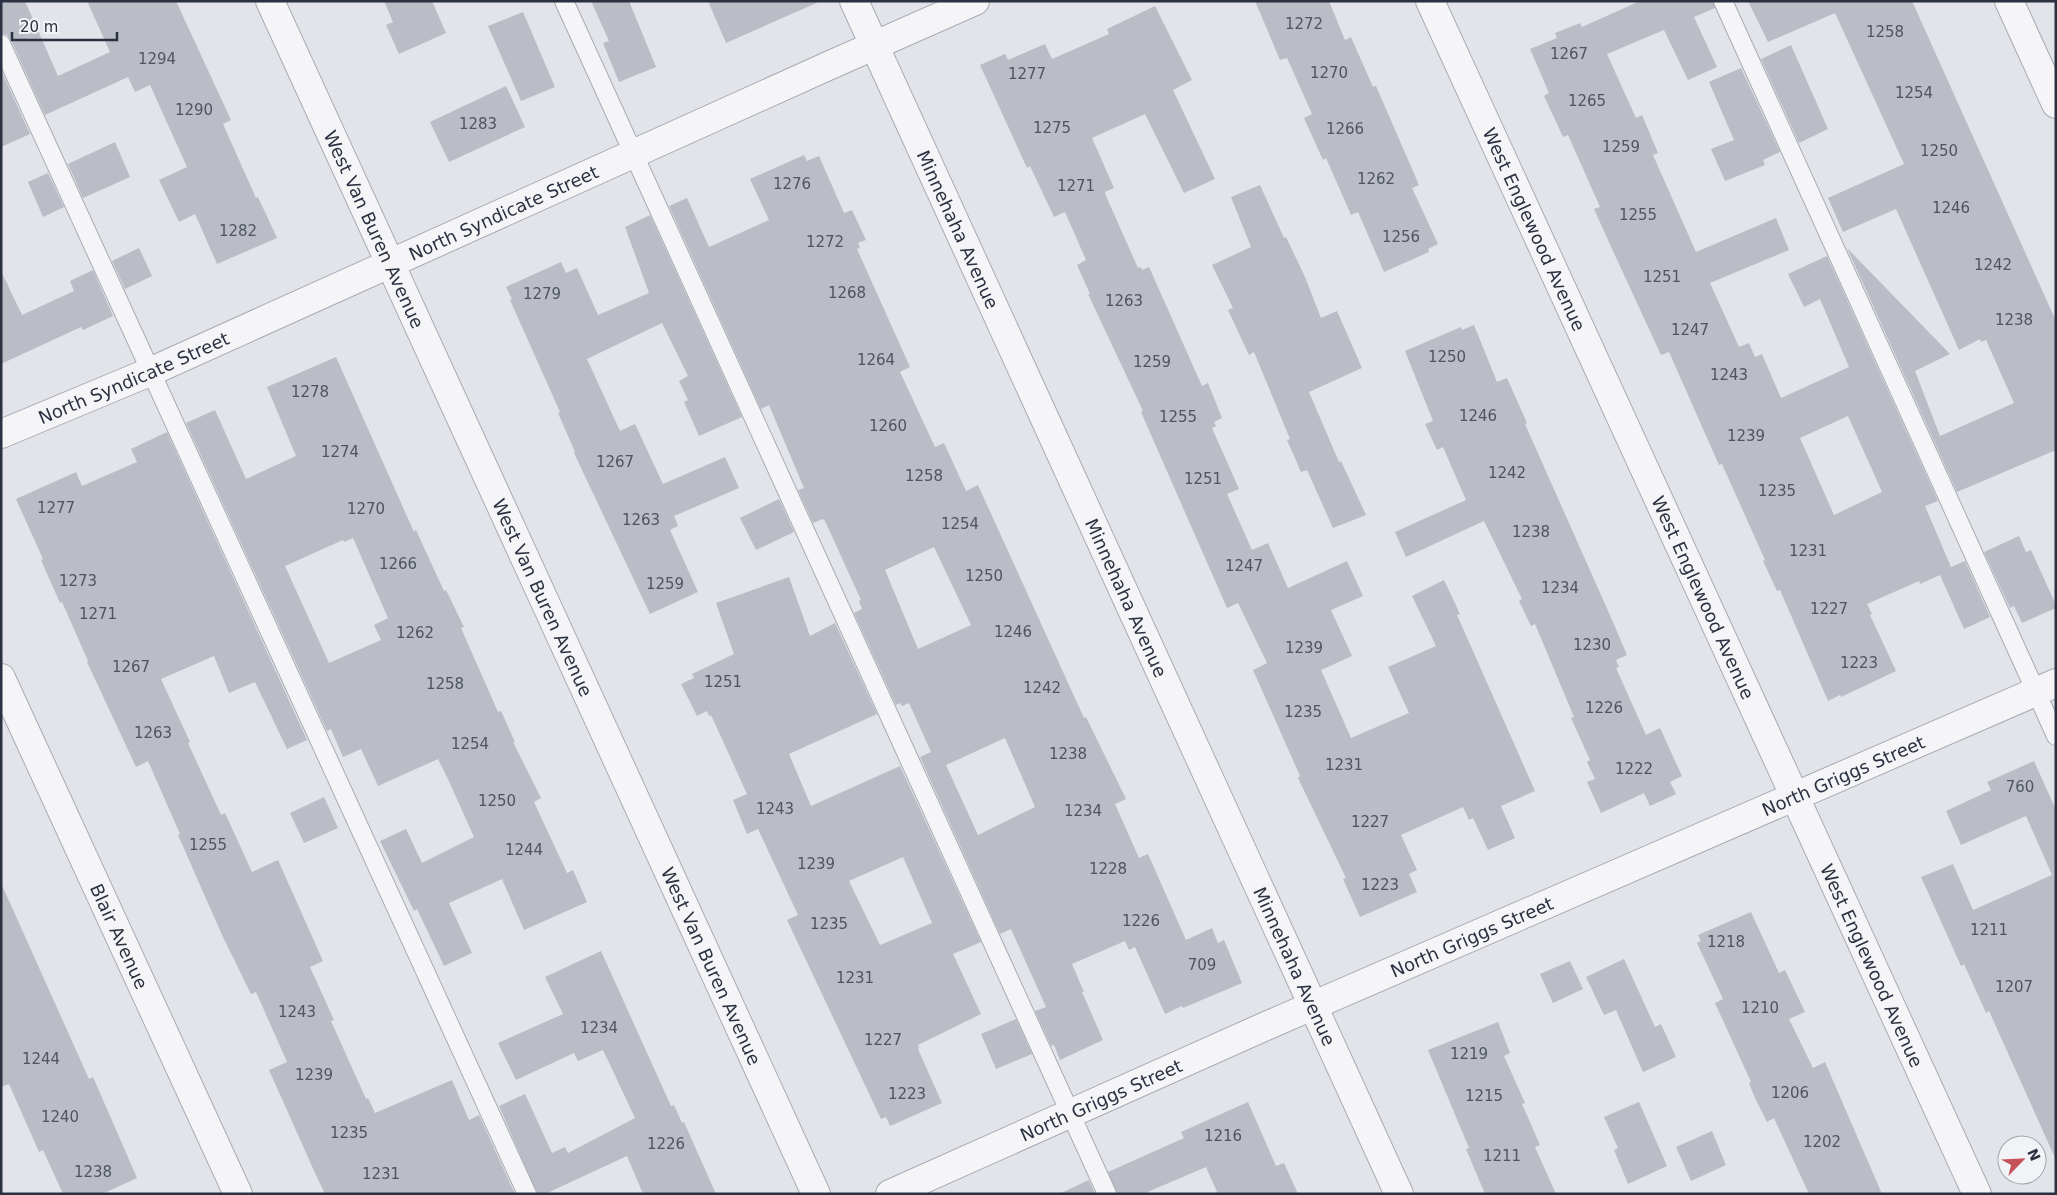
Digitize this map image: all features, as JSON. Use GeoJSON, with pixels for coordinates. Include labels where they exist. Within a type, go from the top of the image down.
{"type":"FeatureCollection","features":[{"type":"Feature","properties":{"kind":"street","name":"West Van Buren Avenue"},"geometry":{"type":"LineString","coordinates":[[270,1],[816,1194]]}},
{"type":"Feature","properties":{"kind":"street","name":"Minnehaha Avenue"},"geometry":{"type":"LineString","coordinates":[[854,1],[1399,1194]]}},
{"type":"Feature","properties":{"kind":"street","name":"North Syndicate Street"},"geometry":{"type":"LineString","coordinates":[[1,434],[152,371],[390,262],[975,1]]}},
{"type":"Feature","properties":{"kind":"street","name":"West Englewood Avenue"},"geometry":{"type":"LineString","coordinates":[[1430,1],[1977,1194]]}},
{"type":"Feature","properties":{"kind":"street"},"geometry":{"type":"LineString","coordinates":[[2009,1],[2056,104]]}},
{"type":"Feature","properties":{"kind":"street","name":"Blair Avenue"},"geometry":{"type":"LineString","coordinates":[[1,678],[238,1194]]}},
{"type":"Feature","properties":{"kind":"street","name":"North Griggs Street"},"geometry":{"type":"LineString","coordinates":[[890,1194],[1314,1006],[2046,687]]}},
{"type":"Feature","properties":{"kind":"lane"},"geometry":{"type":"LineString","coordinates":[[564,1],[632,155],[1107,1194]]}},
{"type":"Feature","properties":{"kind":"lane"},"geometry":{"type":"LineString","coordinates":[[1724,1],[2046,687],[2056,736]]}},
{"type":"Feature","properties":{"kind":"lane"},"geometry":{"type":"LineString","coordinates":[[1,44],[527,1194]]}},
{"type":"Feature","properties":{"kind":"building"},"geometry":{"type":"Polygon","coordinates":[[[1,1],[25,1],[58,76],[110,52],[87,1],[176,1],[231,120],[223,124],[256,198],[258,197],[277,238],[217,264],[195,214],[179,222],[159,180],[187,167],[150,85],[135,92],[128,77],[45,115],[11,40],[7,35],[1,33],[1,1]]]}},
{"type":"Feature","properties":{"kind":"building"},"geometry":{"type":"Polygon","coordinates":[[[384,1],[432,1],[446,33],[399,54],[386,25],[393,22],[384,1]]]}},
{"type":"Feature","properties":{"kind":"building"},"geometry":{"type":"Polygon","coordinates":[[[591,1],[629,1],[656,67],[619,82],[603,43],[609,41],[591,1]]]}},
{"type":"Feature","properties":{"kind":"building"},"geometry":{"type":"Polygon","coordinates":[[[708,1],[821,1],[726,43],[708,1]]]}},
{"type":"Feature","properties":{"kind":"building"},"geometry":{"type":"Polygon","coordinates":[[[1255,1],[1329,1],[1345,40],[1351,37],[1373,87],[1376,86],[1419,185],[1412,188],[1438,244],[1428,249],[1429,252],[1384,272],[1358,212],[1351,215],[1326,158],[1323,160],[1304,118],[1312,114],[1287,58],[1280,60],[1255,1]]]}},
{"type":"Feature","properties":{"kind":"building"},"geometry":{"type":"Polygon","coordinates":[[[1640,1],[1713,1],[1715,8],[1694,17],[1717,67],[1688,80],[1664,30],[1607,54],[1636,118],[1642,115],[1658,153],[1653,155],[1696,252],[1776,218],[1789,250],[1710,283],[1739,347],[1749,343],[1755,357],[1762,354],[1781,398],[1849,367],[1820,299],[1804,307],[1788,274],[1827,256],[1938,501],[1925,506],[1951,567],[1965,561],[1990,617],[1964,629],[1940,575],[1920,584],[1919,581],[1867,604],[1872,614],[1870,615],[1896,671],[1841,697],[1840,695],[1828,701],[1780,590],[1777,591],[1763,561],[1765,560],[1722,464],[1719,465],[1669,352],[1661,355],[1613,251],[1594,209],[1600,207],[1568,135],[1563,137],[1544,96],[1549,93],[1530,49],[1557,38],[1555,33],[1580,23],[1582,27],[1640,1]],[[1848,416],[1800,438],[1834,515],[1882,492],[1848,416]]]}},
{"type":"Feature","properties":{"kind":"building"},"geometry":{"type":"Polygon","coordinates":[[[1748,1],[1912,1],[2056,321],[2056,450],[1957,492],[1847,248],[1950,354],[1915,371],[1940,436],[2014,403],[1986,340],[1981,342],[1980,339],[1959,350],[1896,209],[1843,232],[1828,198],[1904,164],[1835,13],[1768,42],[1748,1]]]}},
{"type":"Feature","properties":{"kind":"building"},"geometry":{"type":"Polygon","coordinates":[[[1155,6],[1192,80],[1173,90],[1215,179],[1184,193],[1145,114],[1092,138],[1114,188],[1105,192],[1106,196],[1138,268],[1141,267],[1142,270],[1149,267],[1202,386],[1208,383],[1222,418],[1214,422],[1216,426],[1212,428],[1239,489],[1227,494],[1252,550],[1268,543],[1288,588],[1347,561],[1363,596],[1331,610],[1352,656],[1321,670],[1351,738],[1409,713],[1388,667],[1436,646],[1412,596],[1444,580],[1460,614],[1457,615],[1535,791],[1501,806],[1515,838],[1488,850],[1473,818],[1469,820],[1463,807],[1401,835],[1417,870],[1409,874],[1417,892],[1360,917],[1343,879],[1346,878],[1298,778],[1300,776],[1253,670],[1267,663],[1238,603],[1227,608],[1141,412],[1143,411],[1088,294],[1090,294],[1077,265],[1086,260],[1065,212],[1054,217],[1030,166],[1027,168],[980,65],[1005,54],[1008,60],[1045,44],[1052,59],[1109,34],[1107,29],[1155,6]]]}},
{"type":"Feature","properties":{"kind":"building"},"geometry":{"type":"Polygon","coordinates":[[[523,12],[555,87],[521,101],[488,26],[523,12]]]}},
{"type":"Feature","properties":{"kind":"building"},"geometry":{"type":"Polygon","coordinates":[[[1791,45],[1828,129],[1799,143],[1761,59],[1791,45]]]}},
{"type":"Feature","properties":{"kind":"building"},"geometry":{"type":"Polygon","coordinates":[[[1741,68],[1780,152],[1763,160],[1765,165],[1725,181],[1711,149],[1734,140],[1709,82],[1741,68]]]}},
{"type":"Feature","properties":{"kind":"building"},"geometry":{"type":"Polygon","coordinates":[[[1,70],[30,134],[1,147],[1,70]]]}},
{"type":"Feature","properties":{"kind":"building"},"geometry":{"type":"Polygon","coordinates":[[[506,86],[525,127],[449,162],[430,122],[506,86]]]}},
{"type":"Feature","properties":{"kind":"building"},"geometry":{"type":"Polygon","coordinates":[[[115,142],[130,177],[83,198],[68,164],[115,142]]]}},
{"type":"Feature","properties":{"kind":"building"},"geometry":{"type":"Polygon","coordinates":[[[804,155],[807,161],[819,156],[844,213],[852,210],[866,240],[858,243],[860,248],[857,249],[910,367],[900,372],[935,447],[944,443],[966,491],[978,485],[1084,718],[1086,717],[1126,799],[1115,804],[1139,858],[1148,854],[1186,940],[1212,928],[1218,943],[1224,940],[1242,983],[1165,1014],[1135,947],[1129,950],[1125,941],[1072,964],[1103,1040],[1060,1060],[1054,1045],[1051,1046],[1035,1011],[1046,1007],[1011,929],[1000,934],[920,757],[931,752],[909,703],[902,706],[900,703],[896,705],[854,613],[862,609],[859,601],[861,600],[825,521],[823,519],[813,523],[798,490],[804,488],[769,405],[761,409],[669,206],[687,198],[709,247],[769,220],[750,179],[804,155]],[[934,547],[885,570],[918,649],[971,625],[934,547]],[[1005,738],[946,765],[978,835],[1035,807],[1005,738]]]}},
{"type":"Feature","properties":{"kind":"building"},"geometry":{"type":"Polygon","coordinates":[[[48,173],[64,207],[43,217],[28,182],[48,173]]]}},
{"type":"Feature","properties":{"kind":"building"},"geometry":{"type":"Polygon","coordinates":[[[1260,185],[1284,238],[1286,237],[1305,277],[1321,318],[1337,311],[1362,368],[1309,392],[1339,462],[1341,461],[1366,515],[1333,528],[1307,470],[1301,472],[1287,440],[1290,439],[1254,352],[1249,355],[1228,310],[1233,308],[1212,265],[1251,247],[1231,197],[1260,185]]]}},
{"type":"Feature","properties":{"kind":"building"},"geometry":{"type":"Polygon","coordinates":[[[650,215],[742,417],[699,436],[684,402],[688,400],[679,381],[688,376],[662,323],[587,359],[620,431],[635,424],[663,484],[725,457],[739,488],[674,516],[678,526],[670,530],[698,592],[650,614],[574,453],[558,413],[560,412],[506,287],[561,262],[566,273],[577,268],[598,315],[649,293],[625,227],[650,215]]]}},
{"type":"Feature","properties":{"kind":"building"},"geometry":{"type":"Polygon","coordinates":[[[139,248],[152,276],[125,289],[112,261],[139,248]]]}},
{"type":"Feature","properties":{"kind":"building"},"geometry":{"type":"Polygon","coordinates":[[[93,270],[113,316],[83,330],[81,327],[1,364],[1,271],[22,315],[74,291],[70,281],[93,270]]]}},
{"type":"Feature","properties":{"kind":"building"},"geometry":{"type":"Polygon","coordinates":[[[1474,325],[1497,382],[1507,378],[1527,423],[1525,424],[1627,655],[1616,660],[1619,667],[1616,668],[1646,735],[1660,728],[1682,776],[1670,782],[1676,794],[1650,806],[1644,793],[1601,813],[1587,782],[1595,779],[1587,762],[1590,760],[1571,718],[1574,717],[1535,624],[1531,626],[1519,601],[1522,599],[1484,521],[1406,557],[1395,532],[1466,500],[1443,447],[1437,450],[1425,424],[1433,421],[1405,351],[1461,327],[1462,330],[1474,325]]]}},
{"type":"Feature","properties":{"kind":"building"},"geometry":{"type":"Polygon","coordinates":[[[336,357],[414,532],[416,530],[444,591],[446,590],[464,627],[461,628],[498,712],[501,711],[515,742],[513,742],[541,798],[534,802],[567,873],[573,870],[587,902],[524,930],[502,879],[449,903],[472,953],[444,966],[417,909],[414,911],[380,841],[406,829],[422,863],[474,837],[447,777],[438,759],[378,786],[361,749],[343,757],[331,729],[327,731],[186,423],[215,410],[246,479],[296,456],[267,387],[336,357]],[[353,538],[344,542],[343,540],[285,566],[329,663],[381,640],[374,625],[388,618],[353,538]]]}},
{"type":"Feature","properties":{"kind":"building"},"geometry":{"type":"Polygon","coordinates":[[[167,432],[307,740],[287,749],[255,682],[229,693],[214,656],[161,679],[190,742],[188,743],[221,815],[225,813],[252,872],[278,860],[323,961],[310,967],[334,1020],[331,1021],[366,1099],[368,1098],[375,1113],[452,1080],[469,1120],[479,1115],[515,1194],[325,1194],[315,1173],[269,1070],[287,1062],[256,992],[251,994],[222,935],[148,761],[136,767],[87,662],[62,602],[60,603],[16,499],[76,472],[82,486],[137,462],[131,449],[167,432]]]}},
{"type":"Feature","properties":{"kind":"building"},"geometry":{"type":"Polygon","coordinates":[[[779,499],[794,532],[756,550],[740,518],[779,499]]]}},
{"type":"Feature","properties":{"kind":"building"},"geometry":{"type":"Polygon","coordinates":[[[2019,536],[2026,552],[2031,550],[2056,605],[2056,608],[2022,623],[2014,606],[2010,608],[1984,552],[2019,536]]]}},
{"type":"Feature","properties":{"kind":"building"},"geometry":{"type":"Polygon","coordinates":[[[789,577],[810,636],[835,623],[877,714],[789,754],[811,806],[900,766],[981,942],[953,954],[981,1014],[918,1045],[918,1049],[942,1103],[890,1126],[886,1117],[881,1119],[787,920],[798,915],[758,829],[747,834],[733,800],[747,794],[711,715],[709,716],[707,711],[697,716],[681,684],[694,678],[692,674],[734,654],[716,603],[789,577]],[[903,857],[849,881],[880,945],[932,923],[903,857]]]}},
{"type":"Feature","properties":{"kind":"building"},"geometry":{"type":"Polygon","coordinates":[[[2034,761],[2056,810],[2056,1160],[2047,1140],[2047,1135],[2045,1135],[1989,1011],[1986,1013],[1964,964],[1961,966],[1921,877],[1953,864],[1973,910],[2052,875],[2026,816],[1961,845],[1946,811],[1991,790],[1987,782],[2034,761]]]}},
{"type":"Feature","properties":{"kind":"building"},"geometry":{"type":"Polygon","coordinates":[[[324,797],[338,828],[304,843],[290,813],[324,797]]]}},
{"type":"Feature","properties":{"kind":"building"},"geometry":{"type":"Polygon","coordinates":[[[1,883],[89,1079],[93,1077],[137,1178],[102,1194],[63,1194],[43,1150],[39,1152],[9,1084],[1,1087],[1,883]]]}},
{"type":"Feature","properties":{"kind":"building"},"geometry":{"type":"Polygon","coordinates":[[[1751,912],[1779,973],[1785,970],[1805,1012],[1789,1019],[1813,1068],[1825,1062],[1882,1194],[1809,1194],[1774,1118],[1767,1122],[1755,1098],[1749,1083],[1751,1082],[1715,1003],[1723,999],[1697,943],[1701,941],[1698,935],[1751,912]]]}},
{"type":"Feature","properties":{"kind":"building"},"geometry":{"type":"Polygon","coordinates":[[[601,951],[671,1106],[674,1105],[682,1123],[684,1122],[716,1194],[643,1194],[627,1156],[545,1194],[537,1194],[499,1106],[525,1094],[552,1153],[565,1147],[568,1153],[635,1118],[603,1050],[578,1061],[574,1053],[516,1080],[498,1043],[563,1014],[545,977],[601,951]]]}},
{"type":"Feature","properties":{"kind":"building"},"geometry":{"type":"Polygon","coordinates":[[[1624,959],[1655,1027],[1661,1024],[1676,1057],[1643,1072],[1616,1010],[1604,1015],[1586,977],[1624,959]]]}},
{"type":"Feature","properties":{"kind":"building"},"geometry":{"type":"Polygon","coordinates":[[[1570,961],[1583,989],[1553,1003],[1540,974],[1570,961]]]}},
{"type":"Feature","properties":{"kind":"building"},"geometry":{"type":"Polygon","coordinates":[[[1016,1019],[1032,1054],[996,1069],[981,1034],[1016,1019]]]}},
{"type":"Feature","properties":{"kind":"building"},"geometry":{"type":"Polygon","coordinates":[[[1498,1022],[1510,1053],[1504,1056],[1525,1103],[1522,1104],[1540,1145],[1535,1147],[1556,1194],[1485,1194],[1466,1149],[1469,1148],[1428,1050],[1498,1022]]]}},
{"type":"Feature","properties":{"kind":"building"},"geometry":{"type":"Polygon","coordinates":[[[1248,1102],[1276,1166],[1284,1163],[1298,1194],[1214,1194],[1217,1192],[1206,1167],[1143,1194],[1117,1194],[1108,1172],[1184,1138],[1181,1132],[1248,1102]]]}},
{"type":"Feature","properties":{"kind":"building"},"geometry":{"type":"Polygon","coordinates":[[[1639,1102],[1667,1166],[1628,1184],[1614,1150],[1618,1148],[1604,1117],[1639,1102]]]}},
{"type":"Feature","properties":{"kind":"building"},"geometry":{"type":"Polygon","coordinates":[[[1712,1131],[1726,1165],[1691,1181],[1676,1147],[1712,1131]]]}},
{"type":"Feature","properties":{"kind":"building"},"geometry":{"type":"Polygon","coordinates":[[[1089,1180],[1095,1194],[1059,1194],[1089,1180]]]}}]}
